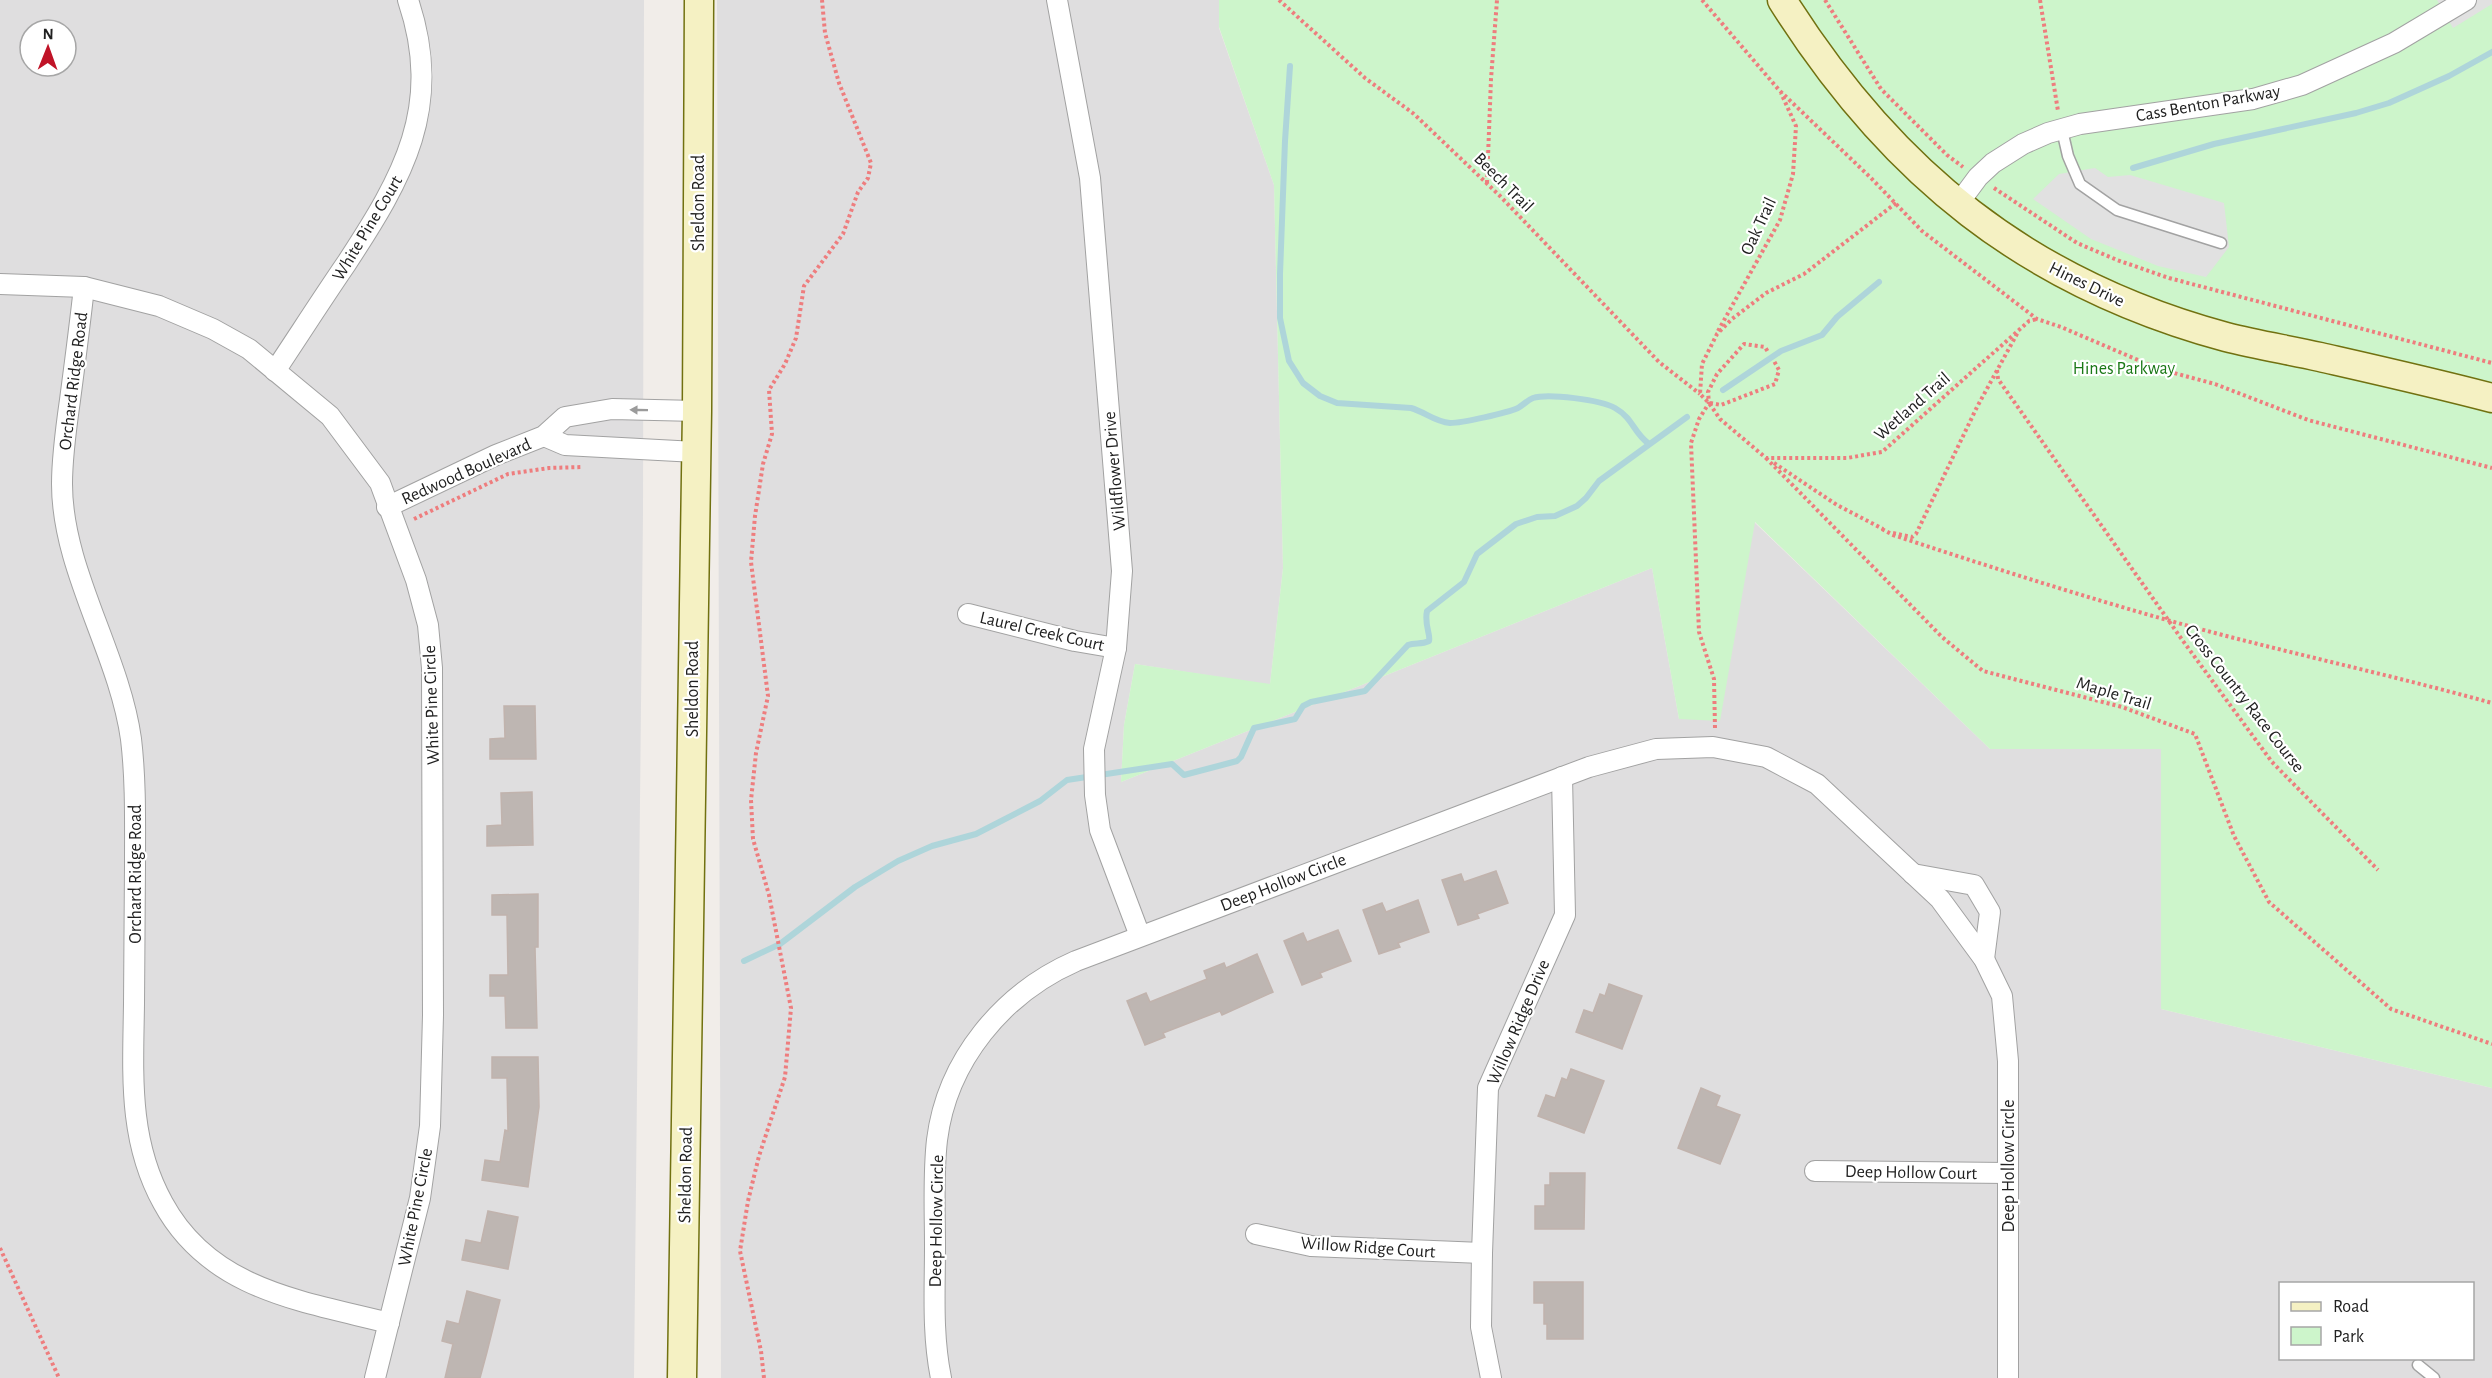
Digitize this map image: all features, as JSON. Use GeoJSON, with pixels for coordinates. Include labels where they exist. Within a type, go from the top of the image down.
{"type":"FeatureCollection","features":[{"type":"Feature","properties":{"kind":"main road","name":"Sheldon Road"},"geometry":{"type":"LineString","coordinates":[[682,1378],[697,411],[699,0]]}},
{"type":"Feature","properties":{"kind":"main road","name":"Hines Drive"},"geometry":{"type":"LineString","coordinates":[[1782,0],[1813,49],[1861,111],[1905,158],[1958,204],[2007,240],[2062,274],[2110,297],[2162,317],[2227,337],[2373,368],[2492,398]]}},
{"type":"Feature","properties":{"kind":"street","name":"White Pine Court"},"geometry":{"type":"LineString","coordinates":[[275,371],[388,199],[414,137],[422,80],[416,23],[408,0]]}},
{"type":"Feature","properties":{"kind":"street","name":"Wildflower Drive"},"geometry":{"type":"LineString","coordinates":[[1057,0],[1090,178],[1122,571],[1116,648],[1094,749],[1095,795],[1100,830],[1140,936]]}},
{"type":"Feature","properties":{"kind":"street","name":"Cass Benton Parkway"},"geometry":{"type":"LineString","coordinates":[[1958,204],[1978,177],[1993,163],[2023,144],[2080,124],[2242,101],[2302,85],[2394,43],[2466,0]]}},
{"type":"Feature","properties":{"kind":"street","name":"White Pine Circle"},"geometry":{"type":"LineString","coordinates":[[0,284],[84,286],[159,306],[213,329],[249,350],[330,416],[380,483],[416,580],[428,625],[432,668],[433,1015],[427,1160],[420,1198],[375,1378]]}},
{"type":"Feature","properties":{"kind":"street","name":"Orchard Ridge Road"},"geometry":{"type":"LineString","coordinates":[[84,286],[64,440],[62,486],[76,564],[118,686],[130,736],[135,789],[133,1099],[142,1158],[164,1205],[194,1246],[231,1274],[275,1294],[389,1323]]}},
{"type":"Feature","properties":{"kind":"street","name":"Redwood Boulevard"},"geometry":{"type":"LineString","coordinates":[[387,507],[496,455],[544,436],[565,417],[612,409],[697,411]]}},
{"type":"Feature","properties":{"kind":"street","name":"Redwood Boulevard"},"geometry":{"type":"LineString","coordinates":[[544,436],[565,445],[696,452]]}},
{"type":"Feature","properties":{"kind":"street","name":"Laurel Creek Court"},"geometry":{"type":"LineString","coordinates":[[968,614],[1116,648]]}},
{"type":"Feature","properties":{"kind":"street","name":"Deep Hollow Circle"},"geometry":{"type":"LineString","coordinates":[[941,1378],[935,1330],[935,1167],[941,1117],[953,1082],[976,1040],[1024,991],[1060,968],[1140,936],[1589,767],[1656,749],[1713,747],[1766,757],[1817,784],[1940,899],[1984,959],[2002,996],[2008,1061],[2008,1378]]}},
{"type":"Feature","properties":{"kind":"street","name":"Willow Ridge Drive"},"geometry":{"type":"LineString","coordinates":[[1491,1378],[1482,1327],[1482,1253],[1488,1088],[1565,915],[1562,777]]}},
{"type":"Feature","properties":{"kind":"street"},"geometry":{"type":"LineString","coordinates":[[1913,874],[1974,885],[1990,912],[1984,959]]}},
{"type":"Feature","properties":{"kind":"street","name":"Deep Hollow Court"},"geometry":{"type":"LineString","coordinates":[[1815,1171],[2007,1173]]}},
{"type":"Feature","properties":{"kind":"street","name":"Willow Ridge Court"},"geometry":{"type":"LineString","coordinates":[[1256,1234],[1311,1246],[1482,1253]]}},
{"type":"Feature","properties":{"kind":"lane"},"geometry":{"type":"LineString","coordinates":[[2062,130],[2068,156],[2080,184],[2117,210],[2221,243]]}},
{"type":"Feature","properties":{"kind":"lane"},"geometry":{"type":"LineString","coordinates":[[2418,1365],[2434,1378]]}},
{"type":"Feature","properties":{"kind":"path"},"geometry":{"type":"LineString","coordinates":[[764,1378],[761,1351],[740,1251],[748,1201],[759,1156],[785,1077],[791,1008],[769,895],[753,839],[751,800],[756,753],[768,696],[751,562],[755,516],[763,464],[772,434],[769,390],[796,338],[804,286],[843,234],[858,192],[868,178],[871,163],[839,83],[825,33],[822,0]]}},
{"type":"Feature","properties":{"kind":"path","name":"Beech Trail"},"geometry":{"type":"LineString","coordinates":[[1279,0],[1365,78],[1414,114],[1487,183],[1659,362],[1700,394]]}},
{"type":"Feature","properties":{"kind":"path"},"geometry":{"type":"LineString","coordinates":[[1487,183],[1497,0]]}},
{"type":"Feature","properties":{"kind":"path"},"geometry":{"type":"LineString","coordinates":[[2040,0],[2062,130]]}},
{"type":"Feature","properties":{"kind":"path","name":"Oak Trail"},"geometry":{"type":"LineString","coordinates":[[1717,334],[1780,220],[1793,174],[1796,126],[1779,90]]}},
{"type":"Feature","properties":{"kind":"path"},"geometry":{"type":"LineString","coordinates":[[1766,458],[1720,419],[1700,394],[1702,364],[1717,334],[1766,293],[1804,274],[1896,203]]}},
{"type":"Feature","properties":{"kind":"path","name":"Wetland Trail"},"geometry":{"type":"LineString","coordinates":[[1766,458],[1847,458],[1882,452],[2029,321],[2037,319]]}},
{"type":"Feature","properties":{"kind":"path","name":"Cross Country Race Course"},"geometry":{"type":"LineString","coordinates":[[1882,529],[1904,536],[1912,537],[1916,534],[1997,370],[2020,329]]}},
{"type":"Feature","properties":{"kind":"path"},"geometry":{"type":"LineString","coordinates":[[1713,747],[1714,679],[1699,632],[1691,443],[1698,419],[1709,403],[1708,392],[1717,374],[1744,344],[1765,347],[1768,352]]}},
{"type":"Feature","properties":{"kind":"path"},"geometry":{"type":"LineString","coordinates":[[1709,403],[1721,405],[1775,384],[1779,370],[1774,361]]}},
{"type":"Feature","properties":{"kind":"path","name":"Cross Country Race Course"},"geometry":{"type":"LineString","coordinates":[[1997,370],[1998,379],[2168,620],[2272,762],[2378,870]]}},
{"type":"Feature","properties":{"kind":"path","name":"Cross Country Race Course"},"geometry":{"type":"LineString","coordinates":[[1766,458],[1837,505],[1893,535],[1970,561],[2168,620],[2410,680],[2492,703]]}},
{"type":"Feature","properties":{"kind":"path","name":"Maple Trail"},"geometry":{"type":"LineString","coordinates":[[1766,458],[1942,637],[1983,671],[2122,707],[2195,734],[2235,836],[2268,902],[2391,1009],[2492,1044]]}},
{"type":"Feature","properties":{"kind":"path"},"geometry":{"type":"LineString","coordinates":[[397,527],[508,474],[549,468],[589,467]]}},
{"type":"Feature","properties":{"kind":"path"},"geometry":{"type":"LineString","coordinates":[[0,1248],[59,1378]]}},
{"type":"Feature","properties":{"kind":"shaded area"},"geometry":{"type":"Polygon","coordinates":[[[0,0],[644,0],[643,513],[634,1378],[0,1378],[0,0]]]}},
{"type":"Feature","properties":{"kind":"shaded area"},"geometry":{"type":"Polygon","coordinates":[[[717,0],[1219,0],[1219,28],[1274,185],[1283,568],[1270,685],[1135,664],[1124,725],[1121,782],[1652,568],[1679,719],[1754,522],[1990,749],[2161,749],[2161,1009],[2492,1088],[2492,1378],[721,1378],[717,0]]]}},
{"type":"Feature","properties":{"kind":"shaded area"},"geometry":{"type":"Polygon","coordinates":[[[2437,0],[2492,0],[2492,4],[2453,28],[2437,0]]]}},
{"type":"Feature","properties":{"kind":"shaded area"},"geometry":{"type":"Polygon","coordinates":[[[2095,168],[2108,177],[2130,175],[2224,203],[2229,247],[2206,277],[2158,266],[2091,239],[2033,199],[2059,174],[2095,168]]]}},
{"type":"Feature","properties":{"kind":"green space","name":"Hines Parkway"},"geometry":{"type":"Polygon","coordinates":[[[1219,0],[2492,0],[2492,1088],[2161,1009],[2161,749],[1990,749],[1755,522],[1720,721],[1679,719],[1652,568],[1121,782],[1124,725],[1135,664],[1270,684],[1283,568],[1274,185],[1219,27],[1219,0]]]}},
{"type":"Feature","properties":{"kind":"building"},"geometry":{"type":"Polygon","coordinates":[[[504,706],[535,706],[536,759],[490,759],[490,739],[505,738],[504,706]]]}},
{"type":"Feature","properties":{"kind":"building"},"geometry":{"type":"Polygon","coordinates":[[[532,792],[533,845],[487,846],[487,826],[502,825],[501,793],[532,792]]]}},
{"type":"Feature","properties":{"kind":"building"},"geometry":{"type":"Polygon","coordinates":[[[1496,871],[1508,903],[1477,914],[1479,918],[1458,925],[1442,880],[1461,874],[1464,882],[1496,871]]]}},
{"type":"Feature","properties":{"kind":"building"},"geometry":{"type":"Polygon","coordinates":[[[538,894],[538,947],[535,947],[537,1028],[506,1028],[505,996],[490,996],[490,975],[508,975],[507,915],[492,915],[492,895],[538,894]]]}},
{"type":"Feature","properties":{"kind":"building"},"geometry":{"type":"Polygon","coordinates":[[[1418,900],[1429,932],[1398,943],[1400,947],[1379,954],[1363,910],[1382,903],[1386,912],[1418,900]]]}},
{"type":"Feature","properties":{"kind":"building"},"geometry":{"type":"Polygon","coordinates":[[[1338,930],[1351,961],[1320,973],[1322,977],[1302,985],[1284,941],[1303,933],[1307,942],[1338,930]]]}},
{"type":"Feature","properties":{"kind":"building"},"geometry":{"type":"Polygon","coordinates":[[[1257,954],[1273,992],[1222,1015],[1220,1011],[1163,1033],[1165,1037],[1145,1045],[1127,1001],[1146,993],[1150,1002],[1207,979],[1204,971],[1224,963],[1226,968],[1257,954]]]}},
{"type":"Feature","properties":{"kind":"building"},"geometry":{"type":"Polygon","coordinates":[[[1609,984],[1642,996],[1622,1049],[1576,1032],[1584,1010],[1593,1013],[1600,994],[1605,996],[1609,984]]]}},
{"type":"Feature","properties":{"kind":"building"},"geometry":{"type":"Polygon","coordinates":[[[492,1057],[538,1057],[539,1107],[528,1187],[482,1180],[485,1160],[500,1162],[505,1130],[508,1131],[507,1078],[492,1078],[492,1057]]]}},
{"type":"Feature","properties":{"kind":"building"},"geometry":{"type":"Polygon","coordinates":[[[1571,1069],[1604,1081],[1584,1133],[1538,1116],[1546,1095],[1555,1098],[1562,1078],[1567,1080],[1571,1069]]]}},
{"type":"Feature","properties":{"kind":"building"},"geometry":{"type":"Polygon","coordinates":[[[1701,1088],[1720,1096],[1716,1106],[1740,1115],[1720,1164],[1678,1148],[1701,1088]]]}},
{"type":"Feature","properties":{"kind":"building"},"geometry":{"type":"Polygon","coordinates":[[[1550,1173],[1585,1173],[1584,1229],[1535,1229],[1535,1206],[1545,1206],[1545,1185],[1550,1185],[1550,1173]]]}},
{"type":"Feature","properties":{"kind":"building"},"geometry":{"type":"Polygon","coordinates":[[[488,1211],[518,1217],[508,1269],[462,1260],[466,1240],[481,1243],[488,1211]]]}},
{"type":"Feature","properties":{"kind":"building"},"geometry":{"type":"Polygon","coordinates":[[[1534,1282],[1583,1282],[1583,1339],[1547,1339],[1544,1303],[1534,1303],[1534,1282]]]}},
{"type":"Feature","properties":{"kind":"building"},"geometry":{"type":"Polygon","coordinates":[[[467,1291],[500,1300],[487,1352],[480,1378],[445,1378],[453,1344],[442,1341],[447,1321],[459,1324],[467,1291]]]}},
{"type":"Feature","properties":{"kind":"waterway"},"geometry":{"type":"LineString","coordinates":[[2133,168],[2214,144],[2356,113],[2389,103],[2449,76],[2492,52]]}},
{"type":"Feature","properties":{"kind":"waterway"},"geometry":{"type":"LineString","coordinates":[[1290,66],[1285,141],[1280,318],[1289,361],[1303,383],[1320,396],[1337,403],[1411,408],[1450,423],[1474,420],[1518,408],[1533,398],[1562,397],[1587,400],[1608,405],[1621,412],[1649,444]]}},
{"type":"Feature","properties":{"kind":"waterway"},"geometry":{"type":"LineString","coordinates":[[1723,390],[1781,351],[1822,335],[1837,317],[1879,282]]}},
{"type":"Feature","properties":{"kind":"waterway"},"geometry":{"type":"LineString","coordinates":[[744,961],[780,944],[855,887],[898,861],[932,846],[976,834],[1040,801],[1067,780],[1172,764],[1184,775],[1237,761],[1254,728],[1295,719],[1303,706],[1311,702],[1365,691],[1408,645],[1429,641],[1427,611],[1464,582],[1477,554],[1516,524],[1537,517],[1555,516],[1577,506],[1599,481],[1687,417]]}}]}
